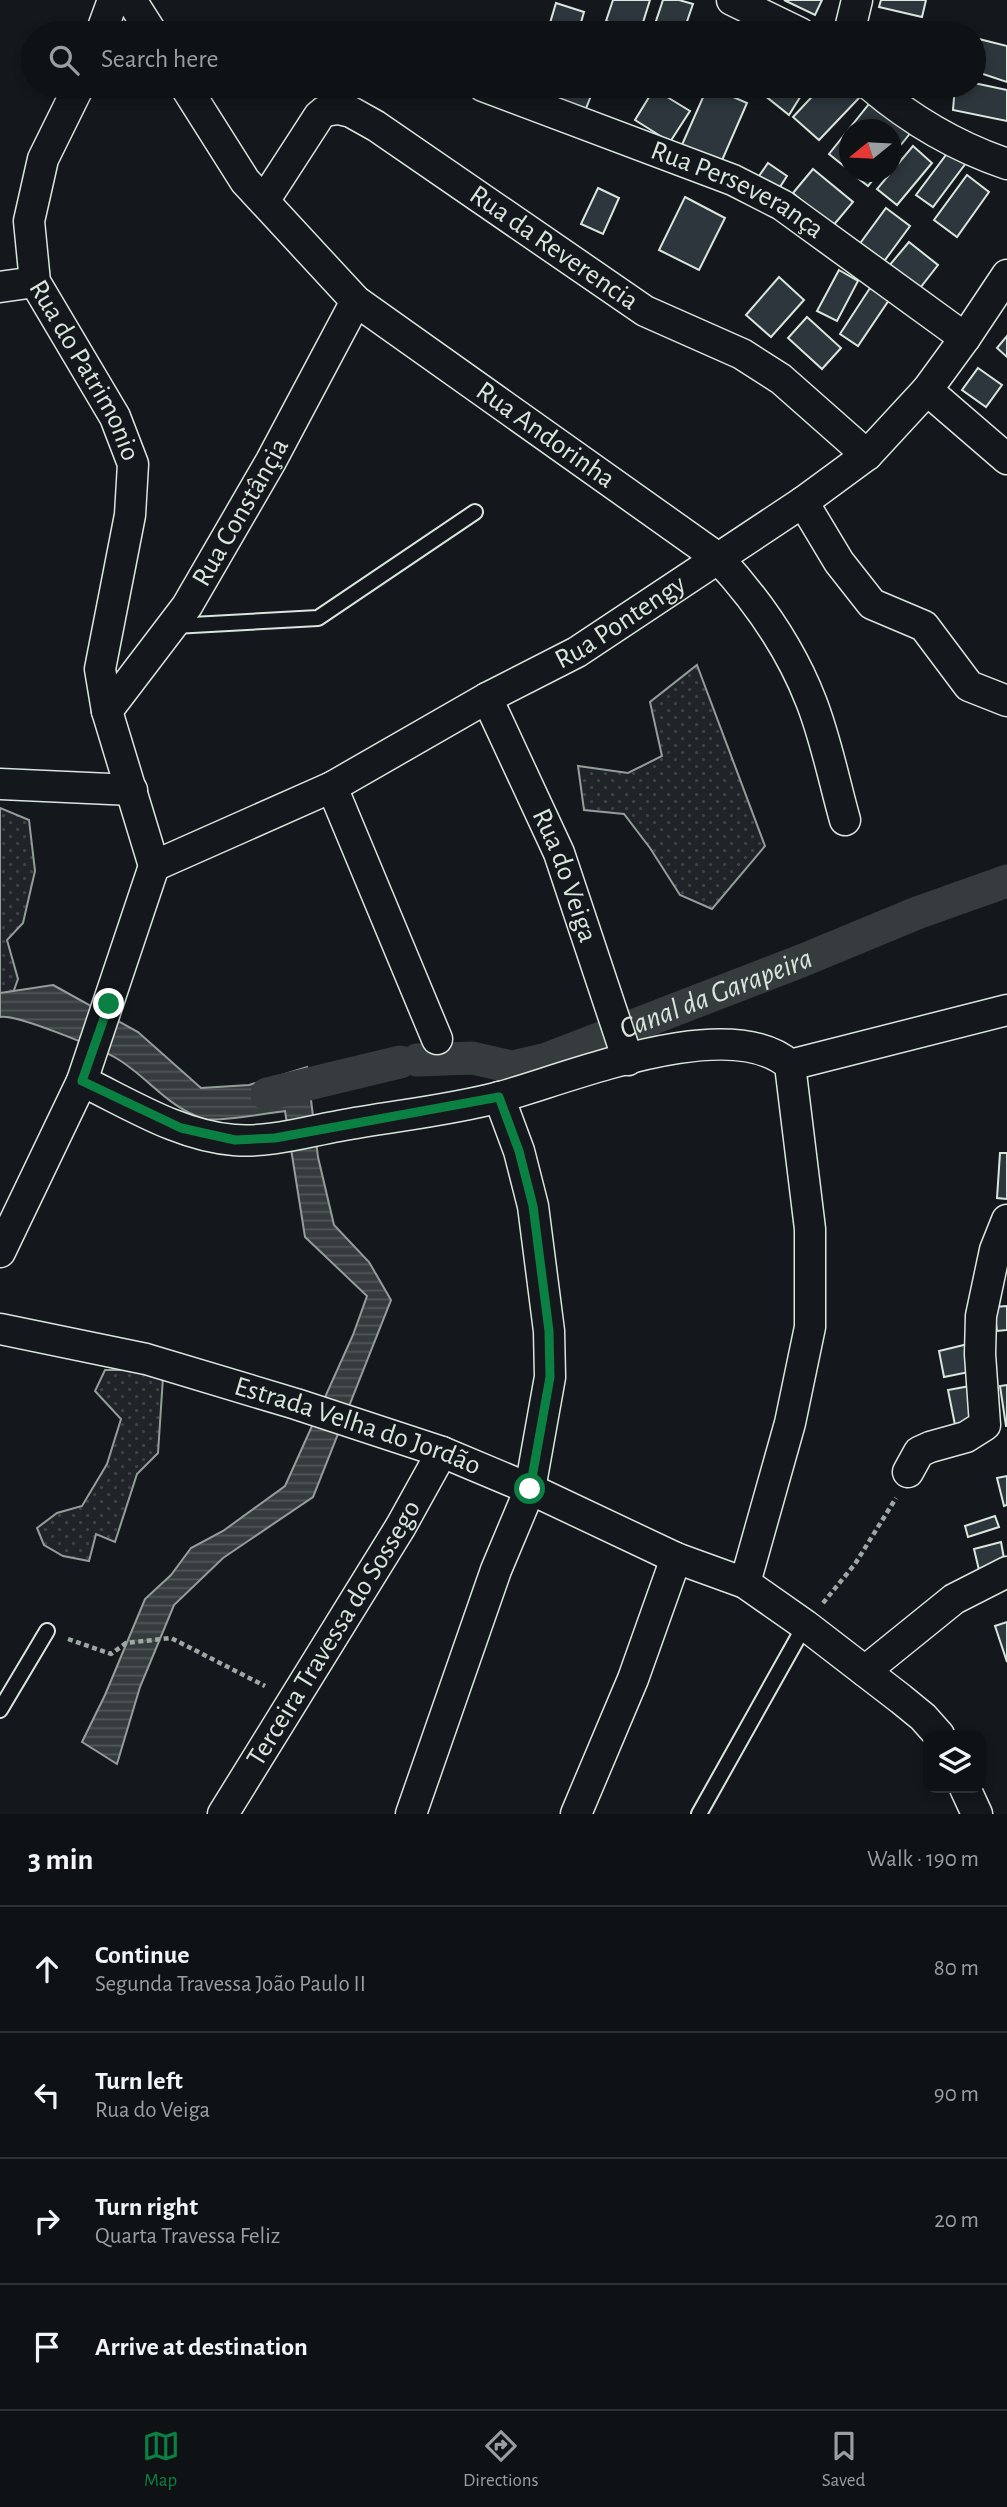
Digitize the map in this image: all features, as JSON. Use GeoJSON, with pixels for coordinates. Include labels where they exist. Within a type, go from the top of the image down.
{"type":"FeatureCollection","features":[{"type":"Feature","properties":{"kind":"street"},"geometry":{"type":"LineString","coordinates":[[105,21],[113,0]]}},
{"type":"Feature","properties":{"kind":"street"},"geometry":{"type":"LineString","coordinates":[[131,0],[144,21]]}},
{"type":"Feature","properties":{"kind":"street"},"geometry":{"type":"LineString","coordinates":[[733,0],[776,21]]}},
{"type":"Feature","properties":{"kind":"street"},"geometry":{"type":"LineString","coordinates":[[852,21],[857,0]]}},
{"type":"Feature","properties":{"kind":"street","name":"Rua do Patrimonio"},"geometry":{"type":"LineString","coordinates":[[73,98],[43,159],[29,221],[35,282],[115,417],[134,464],[130,515],[100,669],[107,711],[154,866]]}},
{"type":"Feature","properties":{"kind":"street","name":"Rua Andorinha"},"geometry":{"type":"LineString","coordinates":[[193,98],[246,181],[356,301],[718,558],[748,590],[788,650],[811,703],[845,820]]}},
{"type":"Feature","properties":{"kind":"street","name":"Rua Perseverança"},"geometry":{"type":"LineString","coordinates":[[515,98],[733,180],[782,205],[965,338]]}},
{"type":"Feature","properties":{"kind":"street"},"geometry":{"type":"LineString","coordinates":[[885,98],[903,113],[977,154],[1007,164]]}},
{"type":"Feature","properties":{"kind":"street","name":"Rua da Reverencia"},"geometry":{"type":"LineString","coordinates":[[264,201],[319,116],[338,108],[351,112],[376,126],[645,311],[742,354],[781,379],[867,455]]}},
{"type":"Feature","properties":{"kind":"street","name":"Rua Pontengy"},"geometry":{"type":"LineString","coordinates":[[154,866],[332,788],[487,698],[577,652],[803,502],[867,455],[927,390],[1007,275]]}},
{"type":"Feature","properties":{"kind":"street"},"geometry":{"type":"LineString","coordinates":[[0,287],[35,282]]}},
{"type":"Feature","properties":{"kind":"street","name":"Rua Constânçia"},"geometry":{"type":"LineString","coordinates":[[107,711],[187,606],[271,461],[356,301]]}},
{"type":"Feature","properties":{"kind":"street"},"geometry":{"type":"LineString","coordinates":[[927,390],[1007,459]]}},
{"type":"Feature","properties":{"kind":"street"},"geometry":{"type":"LineString","coordinates":[[803,502],[839,562],[872,604],[924,626],[969,686],[1007,701]]}},
{"type":"Feature","properties":{"kind":"street","name":"Rua do Veiga"},"geometry":{"type":"LineString","coordinates":[[487,698],[559,853],[628,1060]]}},
{"type":"Feature","properties":{"kind":"street"},"geometry":{"type":"LineString","coordinates":[[0,784],[132,790]]}},
{"type":"Feature","properties":{"kind":"street"},"geometry":{"type":"LineString","coordinates":[[332,788],[437,1039]]}},
{"type":"Feature","properties":{"kind":"street"},"geometry":{"type":"LineString","coordinates":[[0,1252],[87,1069],[154,866]]}},
{"type":"Feature","properties":{"kind":"street"},"geometry":{"type":"LineString","coordinates":[[87,1069],[181,1128],[235,1140],[275,1138],[461,1106],[628,1060],[706,1043],[735,1045],[777,1058],[1007,1010]]}},
{"type":"Feature","properties":{"kind":"street"},"geometry":{"type":"LineString","coordinates":[[745,1583],[790,1423],[810,1327],[810,1229],[777,1058]]}},
{"type":"Feature","properties":{"kind":"street"},"geometry":{"type":"LineString","coordinates":[[411,1814],[496,1570],[530,1489],[550,1377],[549,1331],[533,1206],[519,1151],[499,1097]]}},
{"type":"Feature","properties":{"kind":"street"},"geometry":{"type":"LineString","coordinates":[[908,1472],[919,1452],[966,1437],[985,1425],[980,1354],[981,1316],[995,1250],[1007,1220]]}},
{"type":"Feature","properties":{"kind":"street","name":"Estrada Velha do Jordão"},"geometry":{"type":"LineString","coordinates":[[0,1329],[146,1359],[296,1404],[442,1452],[530,1489],[676,1558],[745,1583],[865,1671],[923,1717],[935,1730]]}},
{"type":"Feature","properties":{"kind":"street","name":"Terceira Travessa do Sossego"},"geometry":{"type":"LineString","coordinates":[[223,1814],[401,1525],[442,1452]]}},
{"type":"Feature","properties":{"kind":"street"},"geometry":{"type":"LineString","coordinates":[[576,1814],[633,1679],[676,1558]]}},
{"type":"Feature","properties":{"kind":"street"},"geometry":{"type":"LineString","coordinates":[[865,1671],[954,1599],[1007,1572]]}},
{"type":"Feature","properties":{"kind":"street"},"geometry":{"type":"LineString","coordinates":[[967,1793],[977,1814]]}},
{"type":"Feature","properties":{"kind":"lane"},"geometry":{"type":"LineString","coordinates":[[172,626],[318,618],[475,512]]}},
{"type":"Feature","properties":{"kind":"lane"},"geometry":{"type":"LineString","coordinates":[[699,1814],[805,1625]]}},
{"type":"Feature","properties":{"kind":"lane"},"geometry":{"type":"LineString","coordinates":[[0,1710],[47,1631]]}},
{"type":"Feature","properties":{"kind":"path"},"geometry":{"type":"LineString","coordinates":[[805,1625],[855,1564],[891,1508],[908,1472]]}},
{"type":"Feature","properties":{"kind":"path"},"geometry":{"type":"LineString","coordinates":[[47,1631],[111,1654],[127,1643],[171,1639],[293,1700]]}},
{"type":"Feature","properties":{"kind":"shaded area"},"geometry":{"type":"Polygon","coordinates":[[[697,665],[765,846],[712,909],[680,895],[624,814],[584,810],[578,766],[628,773],[662,756],[650,702],[697,665]]]}},
{"type":"Feature","properties":{"kind":"shaded area"},"geometry":{"type":"Polygon","coordinates":[[[0,808],[29,820],[35,871],[23,923],[7,940],[18,979],[5,1015],[0,1016],[0,808]]]}},
{"type":"Feature","properties":{"kind":"shaded area"},"geometry":{"type":"Polygon","coordinates":[[[53,985],[138,1032],[201,1088],[249,1085],[307,1067],[318,1157],[334,1225],[369,1262],[391,1300],[313,1497],[223,1558],[174,1605],[140,1687],[117,1764],[82,1742],[145,1599],[171,1575],[191,1548],[223,1531],[285,1486],[353,1335],[367,1296],[305,1237],[285,1111],[205,1119],[180,1108],[127,1065],[107,1053],[22,1020],[0,1017],[0,993],[53,985]]]}},
{"type":"Feature","properties":{"kind":"shaded area"},"geometry":{"type":"Polygon","coordinates":[[[105,1370],[132,1370],[163,1377],[158,1453],[137,1474],[115,1542],[96,1534],[89,1561],[63,1556],[44,1545],[37,1528],[57,1513],[82,1506],[107,1464],[121,1419],[95,1391],[105,1370]]]}},
{"type":"Feature","properties":{"kind":"building"},"geometry":{"type":"Polygon","coordinates":[[[613,0],[650,0],[643,21],[606,21],[613,0]]]}},
{"type":"Feature","properties":{"kind":"building"},"geometry":{"type":"Polygon","coordinates":[[[663,0],[679,0],[693,4],[687,21],[656,21],[663,0]]]}},
{"type":"Feature","properties":{"kind":"building"},"geometry":{"type":"Polygon","coordinates":[[[784,0],[822,0],[815,15],[784,0]]]}},
{"type":"Feature","properties":{"kind":"building"},"geometry":{"type":"Polygon","coordinates":[[[881,0],[926,0],[922,17],[879,7],[881,0]]]}},
{"type":"Feature","properties":{"kind":"building"},"geometry":{"type":"Polygon","coordinates":[[[556,3],[584,12],[581,21],[551,21],[556,3]]]}},
{"type":"Feature","properties":{"kind":"building"},"geometry":{"type":"Polygon","coordinates":[[[986,41],[1007,46],[1007,82],[986,75],[986,41]]]}},
{"type":"Feature","properties":{"kind":"building"},"geometry":{"type":"Polygon","coordinates":[[[986,86],[1007,90],[1007,121],[953,110],[954,98],[986,98],[986,86]]]}},
{"type":"Feature","properties":{"kind":"building"},"geometry":{"type":"Polygon","coordinates":[[[558,98],[590,98],[585,111],[557,100],[558,98]]]}},
{"type":"Feature","properties":{"kind":"building"},"geometry":{"type":"Polygon","coordinates":[[[648,98],[669,98],[690,111],[670,142],[635,120],[648,98]]]}},
{"type":"Feature","properties":{"kind":"building"},"geometry":{"type":"Polygon","coordinates":[[[703,98],[736,98],[747,103],[720,165],[681,147],[703,98]]]}},
{"type":"Feature","properties":{"kind":"building"},"geometry":{"type":"Polygon","coordinates":[[[768,98],[800,98],[789,115],[768,98]]]}},
{"type":"Feature","properties":{"kind":"building"},"geometry":{"type":"Polygon","coordinates":[[[811,98],[859,98],[839,119],[819,140],[793,117],[811,98]]]}},
{"type":"Feature","properties":{"kind":"building"},"geometry":{"type":"Polygon","coordinates":[[[873,99],[897,119],[857,119],[873,99]]]}},
{"type":"Feature","properties":{"kind":"building"},"geometry":{"type":"Polygon","coordinates":[[[902,123],[912,131],[902,144],[902,123]]]}},
{"type":"Feature","properties":{"kind":"building"},"geometry":{"type":"Polygon","coordinates":[[[839,142],[839,162],[829,154],[839,142]]]}},
{"type":"Feature","properties":{"kind":"building"},"geometry":{"type":"Polygon","coordinates":[[[913,146],[932,163],[897,205],[877,189],[883,182],[902,182],[902,159],[913,146]]]}},
{"type":"Feature","properties":{"kind":"building"},"geometry":{"type":"Polygon","coordinates":[[[949,151],[966,163],[933,207],[916,195],[949,151]]]}},
{"type":"Feature","properties":{"kind":"building"},"geometry":{"type":"Polygon","coordinates":[[[768,163],[787,176],[778,190],[759,176],[768,163]]]}},
{"type":"Feature","properties":{"kind":"building"},"geometry":{"type":"Polygon","coordinates":[[[813,169],[853,202],[832,227],[793,193],[813,169]]]}},
{"type":"Feature","properties":{"kind":"building"},"geometry":{"type":"Polygon","coordinates":[[[967,175],[989,192],[957,237],[934,220],[967,175]]]}},
{"type":"Feature","properties":{"kind":"building"},"geometry":{"type":"Polygon","coordinates":[[[598,188],[619,198],[603,234],[581,224],[598,188]]]}},
{"type":"Feature","properties":{"kind":"building"},"geometry":{"type":"Polygon","coordinates":[[[685,197],[725,218],[699,270],[659,250],[685,197]]]}},
{"type":"Feature","properties":{"kind":"building"},"geometry":{"type":"Polygon","coordinates":[[[886,208],[910,226],[877,271],[853,253],[886,208]]]}},
{"type":"Feature","properties":{"kind":"building"},"geometry":{"type":"Polygon","coordinates":[[[909,242],[938,265],[913,297],[883,273],[909,242]]]}},
{"type":"Feature","properties":{"kind":"building"},"geometry":{"type":"Polygon","coordinates":[[[839,270],[858,281],[837,321],[817,311],[839,270]]]}},
{"type":"Feature","properties":{"kind":"building"},"geometry":{"type":"Polygon","coordinates":[[[779,277],[804,300],[771,337],[746,315],[779,277]]]}},
{"type":"Feature","properties":{"kind":"building"},"geometry":{"type":"Polygon","coordinates":[[[870,288],[889,300],[858,346],[840,334],[870,288]]]}},
{"type":"Feature","properties":{"kind":"building"},"geometry":{"type":"Polygon","coordinates":[[[807,317],[841,348],[822,369],[788,338],[807,317]]]}},
{"type":"Feature","properties":{"kind":"building"},"geometry":{"type":"Polygon","coordinates":[[[1007,336],[1007,357],[997,348],[1007,336]]]}},
{"type":"Feature","properties":{"kind":"building"},"geometry":{"type":"Polygon","coordinates":[[[978,368],[1002,385],[986,407],[962,390],[978,368]]]}},
{"type":"Feature","properties":{"kind":"building"},"geometry":{"type":"Polygon","coordinates":[[[1000,1153],[1007,1153],[1007,1199],[997,1198],[1000,1153]]]}},
{"type":"Feature","properties":{"kind":"building"},"geometry":{"type":"Polygon","coordinates":[[[1007,1306],[1007,1330],[997,1331],[994,1307],[1007,1306]]]}},
{"type":"Feature","properties":{"kind":"building"},"geometry":{"type":"Polygon","coordinates":[[[968,1344],[974,1371],[944,1377],[939,1351],[968,1344]]]}},
{"type":"Feature","properties":{"kind":"building"},"geometry":{"type":"Polygon","coordinates":[[[1007,1385],[1007,1426],[1006,1426],[1000,1386],[1007,1385]]]}},
{"type":"Feature","properties":{"kind":"building"},"geometry":{"type":"Polygon","coordinates":[[[970,1386],[978,1426],[956,1430],[948,1390],[970,1386]]]}},
{"type":"Feature","properties":{"kind":"building"},"geometry":{"type":"Polygon","coordinates":[[[1007,1476],[1007,1505],[1004,1506],[997,1478],[1007,1476]]]}},
{"type":"Feature","properties":{"kind":"building"},"geometry":{"type":"Polygon","coordinates":[[[995,1516],[999,1527],[968,1537],[965,1526],[995,1516]]]}},
{"type":"Feature","properties":{"kind":"building"},"geometry":{"type":"Polygon","coordinates":[[[1001,1542],[1005,1564],[979,1570],[974,1549],[1001,1542]]]}},
{"type":"Feature","properties":{"kind":"building"},"geometry":{"type":"Polygon","coordinates":[[[1007,1622],[1007,1662],[995,1626],[1007,1622]]]}},
{"type":"Feature","properties":{"kind":"waterway","name":"Canal da Garapeira"},"geometry":{"type":"LineString","coordinates":[[417,1060],[472,1058],[512,1067],[547,1059],[917,913],[1007,881]]}},
{"type":"Feature","properties":{"kind":"waterway","name":"Canal da Garapeira"},"geometry":{"type":"LineString","coordinates":[[267,1094],[400,1062]]}},
{"type":"Feature","properties":{"kind":"route"},"geometry":{"type":"LineString","coordinates":[[109,1004],[82,1081],[181,1128],[208,1136],[235,1140],[275,1138],[499,1097],[519,1151],[533,1206],[549,1331],[550,1377],[530,1489]]}}]}
